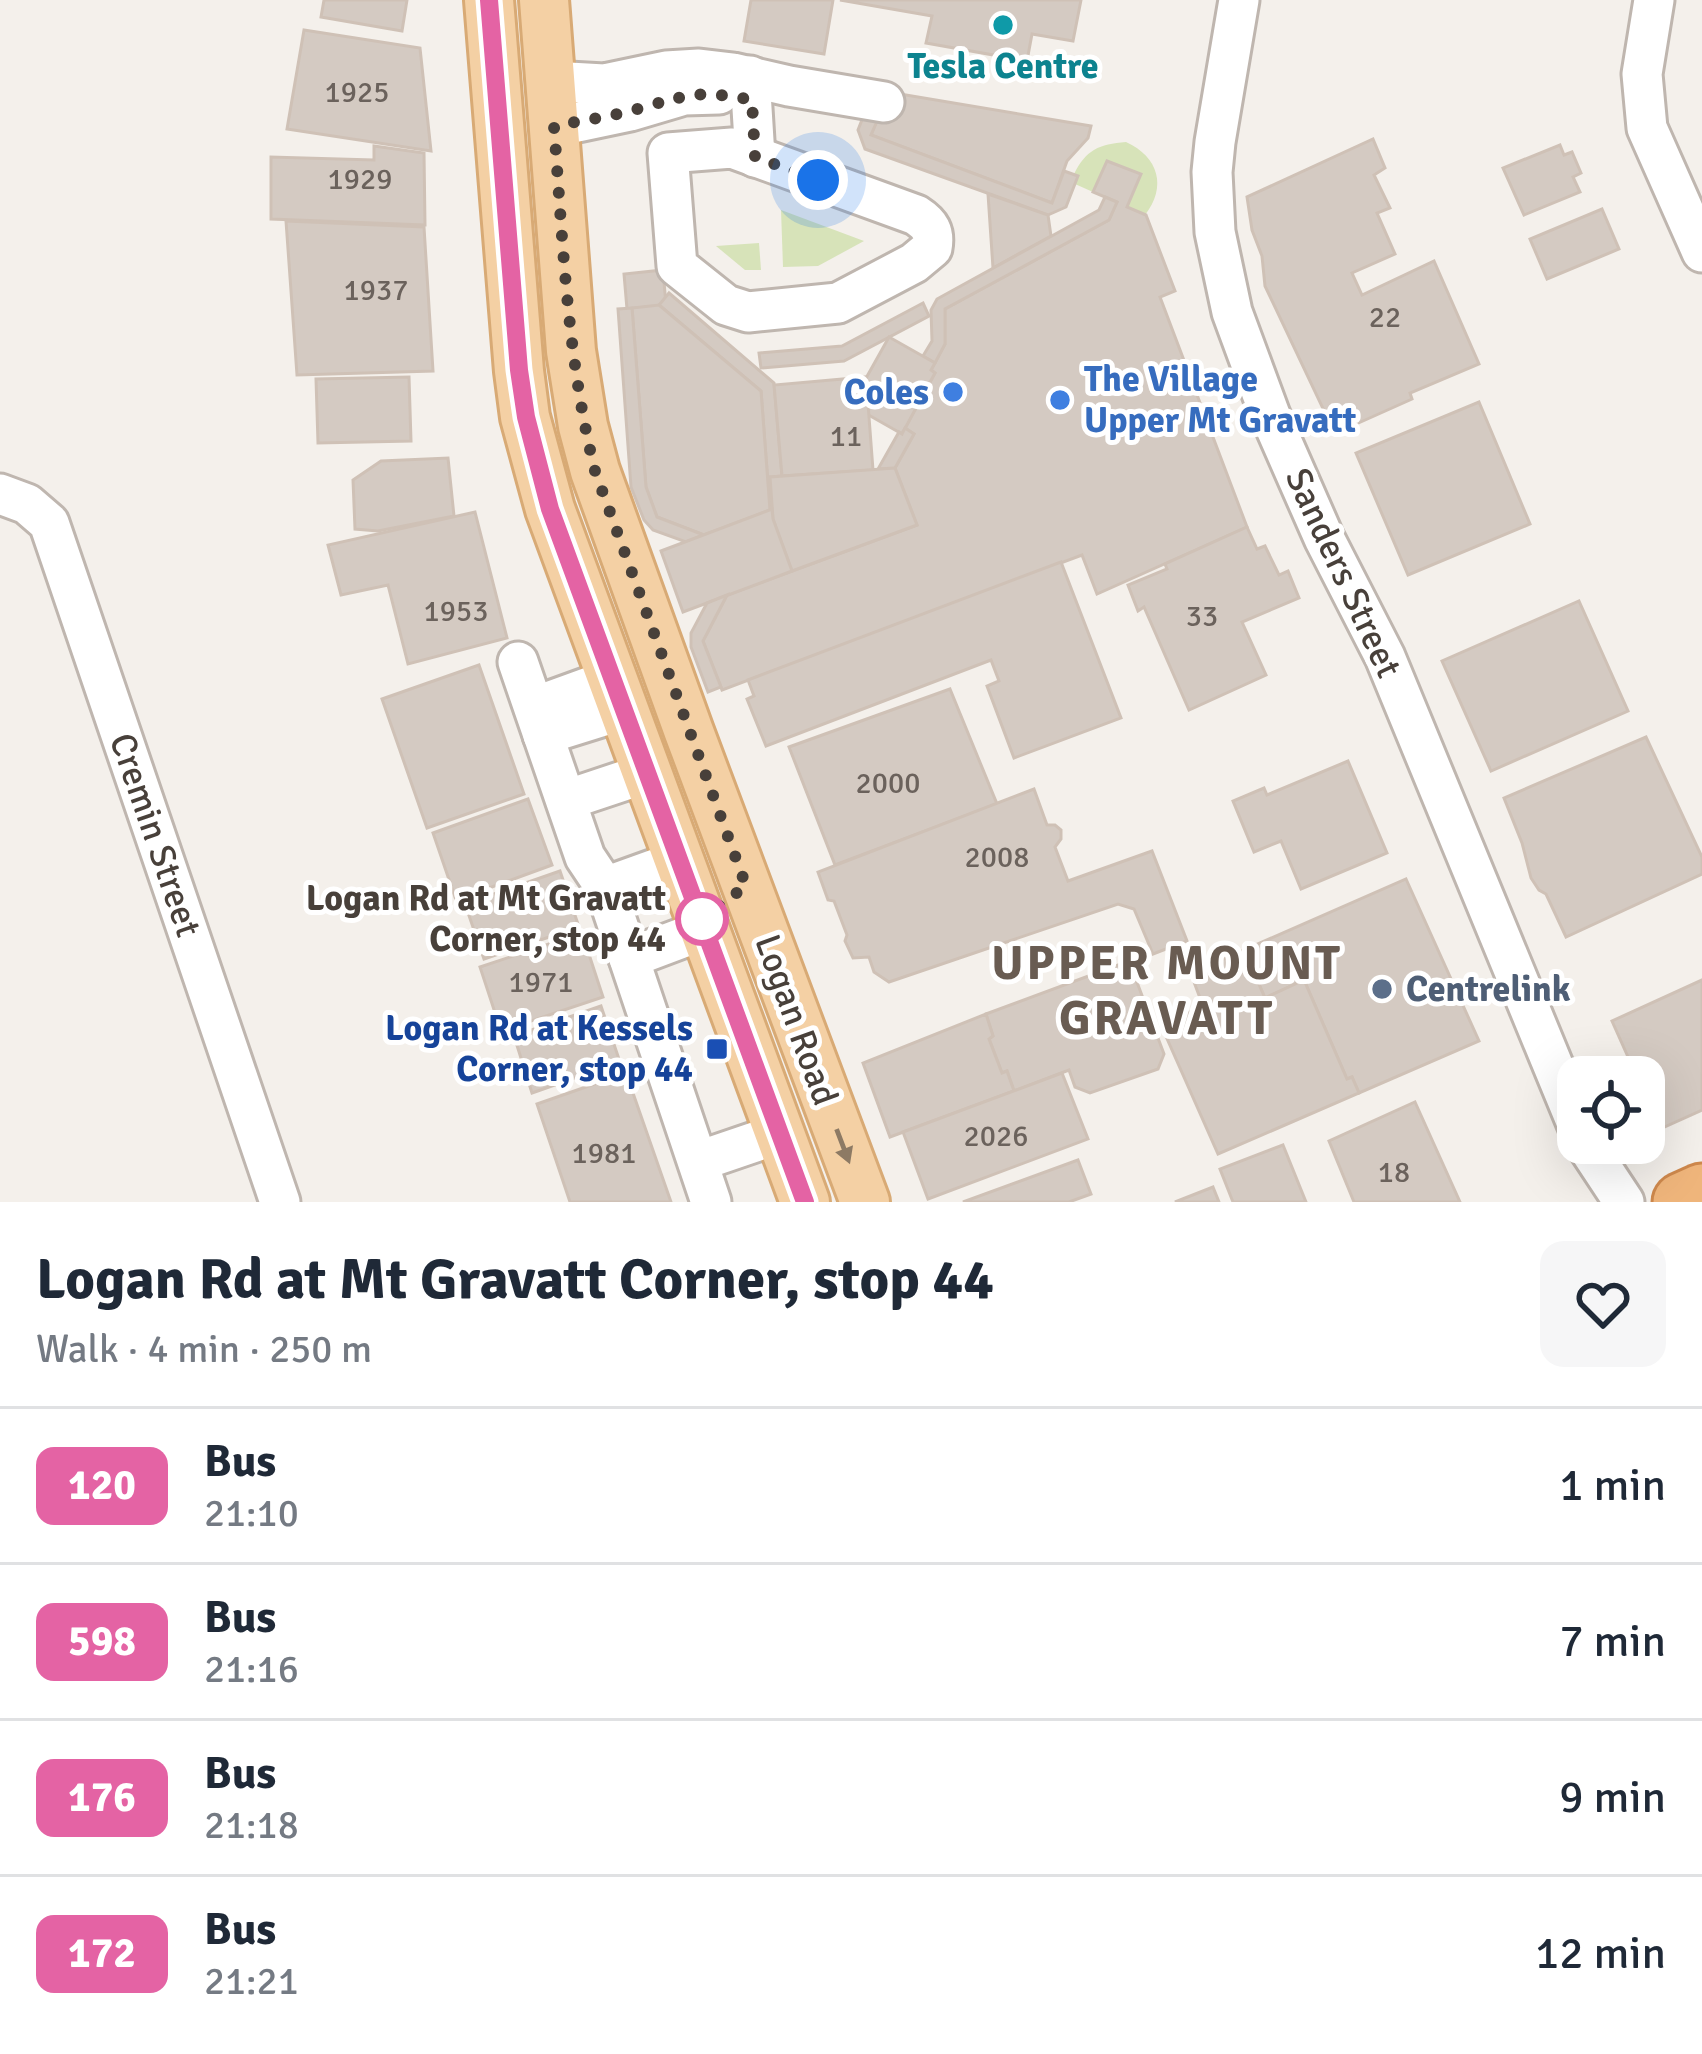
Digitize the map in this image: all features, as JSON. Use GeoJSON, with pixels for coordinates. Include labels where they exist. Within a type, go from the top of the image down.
{"type":"FeatureCollection","features":[{"type":"Feature","properties":{"kind":"highway"},"geometry":{"type":"LineString","coordinates":[[1682,1202],[1702,1193]]}},
{"type":"Feature","properties":{"kind":"main road","name":"Logan Road"},"geometry":{"type":"LineString","coordinates":[[489,0],[526,417],[550,509],[806,1202]]}},
{"type":"Feature","properties":{"kind":"main road","name":"Logan Road"},"geometry":{"type":"LineString","coordinates":[[544,0],[571,351],[595,471],[865,1202]]}},
{"type":"Feature","properties":{"kind":"street","name":"Sanders Street"},"geometry":{"type":"LineString","coordinates":[[1239,0],[1212,172],[1215,232],[1232,312],[1270,415],[1324,538],[1380,646],[1557,1075]]}},
{"type":"Feature","properties":{"kind":"street"},"geometry":{"type":"LineString","coordinates":[[1654,0],[1642,74],[1647,128],[1702,252]]}},
{"type":"Feature","properties":{"kind":"street"},"geometry":{"type":"LineString","coordinates":[[553,104],[604,84],[699,69],[751,88],[790,86],[880,111]]}},
{"type":"Feature","properties":{"kind":"street"},"geometry":{"type":"LineString","coordinates":[[751,88],[755,157]]}},
{"type":"Feature","properties":{"kind":"street"},"geometry":{"type":"LineString","coordinates":[[733,148],[755,157],[916,215],[932,231],[932,248],[914,263],[826,307],[748,312],[731,308],[677,266],[668,153],[733,148]]}},
{"type":"Feature","properties":{"kind":"street","name":"Cremin Street"},"geometry":{"type":"LineString","coordinates":[[0,494],[27,504],[50,523],[280,1202]]}},
{"type":"Feature","properties":{"kind":"street"},"geometry":{"type":"LineString","coordinates":[[518,662],[629,958],[711,1202]]}},
{"type":"Feature","properties":{"kind":"street"},"geometry":{"type":"LineString","coordinates":[[539,721],[617,694]]}},
{"type":"Feature","properties":{"kind":"street"},"geometry":{"type":"LineString","coordinates":[[566,800],[647,772]]}},
{"type":"Feature","properties":{"kind":"street"},"geometry":{"type":"LineString","coordinates":[[595,872],[680,860]]}},
{"type":"Feature","properties":{"kind":"street"},"geometry":{"type":"LineString","coordinates":[[629,958],[706,929]]}},
{"type":"Feature","properties":{"kind":"street"},"geometry":{"type":"LineString","coordinates":[[699,1161],[781,1133]]}},
{"type":"Feature","properties":{"kind":"street"},"geometry":{"type":"LineString","coordinates":[[1599,1164],[1624,1202]]}},
{"type":"Feature","properties":{"kind":"green space"},"geometry":{"type":"Polygon","coordinates":[[[1126,142],[1146,156],[1156,174],[1156,194],[1145,215],[1127,207],[1141,174],[1108,161],[1093,192],[1075,184],[1078,176],[1074,174],[1089,154],[1126,142]]]}},
{"type":"Feature","properties":{"kind":"green space"},"geometry":{"type":"Polygon","coordinates":[[[781,210],[864,241],[818,266],[783,267],[781,210]]]}},
{"type":"Feature","properties":{"kind":"green space"},"geometry":{"type":"Polygon","coordinates":[[[759,243],[761,270],[745,270],[716,246],[759,243]]]}},
{"type":"Feature","properties":{"kind":"building"},"geometry":{"type":"Polygon","coordinates":[[[324,0],[407,0],[402,31],[321,17],[324,0]]]}},
{"type":"Feature","properties":{"kind":"building"},"geometry":{"type":"Polygon","coordinates":[[[751,0],[833,0],[824,54],[744,41],[751,0]]]}},
{"type":"Feature","properties":{"kind":"building","name":"Tesla Centre"},"geometry":{"type":"Polygon","coordinates":[[[840,0],[1081,0],[1073,41],[1032,34],[1027,61],[926,43],[932,16],[840,0]]]}},
{"type":"Feature","properties":{"kind":"building"},"geometry":{"type":"Polygon","coordinates":[[[304,30],[420,48],[431,151],[287,129],[304,30]]]}},
{"type":"Feature","properties":{"kind":"building"},"geometry":{"type":"Polygon","coordinates":[[[888,92],[1091,126],[1088,138],[1067,161],[1052,203],[871,135],[888,92]]]}},
{"type":"Feature","properties":{"kind":"building"},"geometry":{"type":"Polygon","coordinates":[[[867,107],[881,112],[871,135],[1052,203],[1064,171],[1078,176],[1066,207],[1048,215],[865,149],[858,130],[867,107]]]}},
{"type":"Feature","properties":{"kind":"building"},"geometry":{"type":"Polygon","coordinates":[[[1373,139],[1385,168],[1374,175],[1390,208],[1377,213],[1395,254],[1352,273],[1362,295],[1434,261],[1479,364],[1410,393],[1412,399],[1354,425],[1349,418],[1341,422],[1333,411],[1326,415],[1265,286],[1247,197],[1373,139]]]}},
{"type":"Feature","properties":{"kind":"building"},"geometry":{"type":"Polygon","coordinates":[[[1560,145],[1564,155],[1572,152],[1581,173],[1573,177],[1580,192],[1524,215],[1503,168],[1560,145]]]}},
{"type":"Feature","properties":{"kind":"building"},"geometry":{"type":"Polygon","coordinates":[[[374,146],[424,153],[425,225],[271,219],[271,157],[374,160],[374,146]]]}},
{"type":"Feature","properties":{"kind":"building","name":"The Village Upper Mt Gravatt"},"geometry":{"type":"Polygon","coordinates":[[[1107,161],[1141,174],[1127,207],[1146,215],[1175,291],[1160,297],[1247,527],[1097,594],[1082,555],[722,690],[703,641],[727,595],[917,525],[895,468],[914,434],[905,428],[945,344],[945,309],[1109,220],[1117,202],[1093,192],[1107,161]]]}},
{"type":"Feature","properties":{"kind":"building"},"geometry":{"type":"Polygon","coordinates":[[[988,194],[1048,215],[1051,236],[993,268],[988,194]]]}},
{"type":"Feature","properties":{"kind":"building"},"geometry":{"type":"Polygon","coordinates":[[[1105,197],[1117,202],[1109,220],[945,309],[945,344],[935,363],[923,356],[932,341],[931,310],[937,299],[1099,210],[1105,197]]]}},
{"type":"Feature","properties":{"kind":"building"},"geometry":{"type":"Polygon","coordinates":[[[1602,209],[1619,249],[1547,279],[1530,239],[1602,209]]]}},
{"type":"Feature","properties":{"kind":"building"},"geometry":{"type":"Polygon","coordinates":[[[286,221],[424,227],[433,371],[297,375],[286,221]]]}},
{"type":"Feature","properties":{"kind":"building"},"geometry":{"type":"Polygon","coordinates":[[[663,270],[666,305],[627,309],[624,274],[663,270]]]}},
{"type":"Feature","properties":{"kind":"building"},"geometry":{"type":"Polygon","coordinates":[[[669,293],[774,383],[782,476],[770,477],[770,510],[761,391],[659,305],[669,293]]]}},
{"type":"Feature","properties":{"kind":"building"},"geometry":{"type":"Polygon","coordinates":[[[923,303],[929,316],[844,361],[761,368],[759,353],[842,346],[923,303]]]}},
{"type":"Feature","properties":{"kind":"building"},"geometry":{"type":"Polygon","coordinates":[[[659,305],[761,391],[770,510],[704,535],[657,517],[646,487],[632,308],[659,305]]]}},
{"type":"Feature","properties":{"kind":"building"},"geometry":{"type":"Polygon","coordinates":[[[632,308],[646,487],[657,517],[704,535],[686,542],[653,530],[631,487],[618,309],[632,308]]]}},
{"type":"Feature","properties":{"kind":"building"},"geometry":{"type":"Polygon","coordinates":[[[889,337],[935,363],[931,370],[935,373],[902,434],[851,405],[889,337]]]}},
{"type":"Feature","properties":{"kind":"building"},"geometry":{"type":"Polygon","coordinates":[[[409,377],[411,441],[318,443],[316,379],[409,377]]]}},
{"type":"Feature","properties":{"kind":"building"},"geometry":{"type":"Polygon","coordinates":[[[866,377],[873,470],[782,476],[774,385],[866,377]]]}},
{"type":"Feature","properties":{"kind":"building"},"geometry":{"type":"Polygon","coordinates":[[[1479,402],[1530,524],[1408,575],[1356,453],[1479,402]]]}},
{"type":"Feature","properties":{"kind":"building"},"geometry":{"type":"Polygon","coordinates":[[[905,428],[914,434],[895,468],[878,469],[899,432],[905,428]]]}},
{"type":"Feature","properties":{"kind":"building"},"geometry":{"type":"Polygon","coordinates":[[[448,458],[454,516],[378,531],[355,529],[353,480],[381,461],[448,458]]]}},
{"type":"Feature","properties":{"kind":"building"},"geometry":{"type":"Polygon","coordinates":[[[895,468],[917,525],[792,571],[773,519],[770,477],[895,468]]]}},
{"type":"Feature","properties":{"kind":"building"},"geometry":{"type":"Polygon","coordinates":[[[772,509],[792,571],[683,612],[661,551],[772,509]]]}},
{"type":"Feature","properties":{"kind":"building"},"geometry":{"type":"Polygon","coordinates":[[[475,512],[507,638],[408,664],[388,585],[341,595],[328,545],[475,512]]]}},
{"type":"Feature","properties":{"kind":"building"},"geometry":{"type":"Polygon","coordinates":[[[1247,527],[1257,549],[1265,546],[1279,575],[1288,571],[1299,598],[1242,622],[1266,675],[1189,710],[1144,607],[1138,611],[1128,585],[1247,527]]]}},
{"type":"Feature","properties":{"kind":"building"},"geometry":{"type":"Polygon","coordinates":[[[1061,562],[1121,718],[1014,758],[987,686],[999,681],[991,660],[766,746],[747,699],[754,696],[748,680],[1061,562]]]}},
{"type":"Feature","properties":{"kind":"building"},"geometry":{"type":"Polygon","coordinates":[[[727,595],[703,641],[721,687],[708,692],[691,647],[691,633],[707,603],[727,595]]]}},
{"type":"Feature","properties":{"kind":"building"},"geometry":{"type":"Polygon","coordinates":[[[1579,601],[1628,711],[1491,771],[1442,661],[1579,601]]]}},
{"type":"Feature","properties":{"kind":"building"},"geometry":{"type":"Polygon","coordinates":[[[479,665],[524,794],[427,828],[382,699],[479,665]]]}},
{"type":"Feature","properties":{"kind":"building"},"geometry":{"type":"Polygon","coordinates":[[[950,689],[997,804],[835,865],[789,747],[950,689]]]}},
{"type":"Feature","properties":{"kind":"building"},"geometry":{"type":"Polygon","coordinates":[[[1646,737],[1702,857],[1702,874],[1566,937],[1546,894],[1531,878],[1504,798],[1646,737]]]}},
{"type":"Feature","properties":{"kind":"building"},"geometry":{"type":"Polygon","coordinates":[[[1348,761],[1387,853],[1301,889],[1281,841],[1254,852],[1233,801],[1264,788],[1267,795],[1348,761]]]}},
{"type":"Feature","properties":{"kind":"building"},"geometry":{"type":"Polygon","coordinates":[[[1034,789],[1047,825],[1061,830],[1055,847],[1068,881],[1152,851],[1187,941],[1153,954],[1134,909],[1118,904],[889,982],[874,972],[869,957],[853,958],[834,901],[828,900],[818,872],[1034,789]]]}},
{"type":"Feature","properties":{"kind":"building"},"geometry":{"type":"Polygon","coordinates":[[[528,799],[552,865],[456,900],[433,833],[528,799]]]}},
{"type":"Feature","properties":{"kind":"building"},"geometry":{"type":"Polygon","coordinates":[[[560,871],[579,927],[484,959],[465,904],[560,871]]]}},
{"type":"Feature","properties":{"kind":"building","name":"Centrelink"},"geometry":{"type":"Polygon","coordinates":[[[1406,879],[1479,1041],[1359,1093],[1352,1077],[1347,1079],[1304,980],[1265,998],[1244,950],[1406,879]]]}},
{"type":"Feature","properties":{"kind":"building"},"geometry":{"type":"Polygon","coordinates":[[[582,933],[603,997],[501,1031],[480,967],[582,933]]]}},
{"type":"Feature","properties":{"kind":"building"},"geometry":{"type":"Polygon","coordinates":[[[1244,950],[1265,998],[1304,980],[1347,1079],[1352,1077],[1359,1093],[1218,1154],[1161,1025],[1203,1006],[1191,974],[1244,950]]]}},
{"type":"Feature","properties":{"kind":"building"},"geometry":{"type":"Polygon","coordinates":[[[1129,961],[1164,1054],[1158,1069],[1090,1093],[1075,1087],[1069,1070],[1014,1091],[989,1039],[993,1036],[986,1014],[1129,961]]]}},
{"type":"Feature","properties":{"kind":"building"},"geometry":{"type":"Polygon","coordinates":[[[1702,980],[1702,1110],[1665,1127],[1665,1056],[1628,1056],[1612,1021],[1702,980]]]}},
{"type":"Feature","properties":{"kind":"building"},"geometry":{"type":"Polygon","coordinates":[[[601,1006],[620,1062],[532,1093],[514,1036],[601,1006]]]}},
{"type":"Feature","properties":{"kind":"building"},"geometry":{"type":"Polygon","coordinates":[[[986,1014],[993,1036],[989,1039],[1014,1091],[890,1137],[863,1063],[986,1014]]]}},
{"type":"Feature","properties":{"kind":"building"},"geometry":{"type":"Polygon","coordinates":[[[626,1073],[671,1202],[570,1202],[537,1104],[626,1073]]]}},
{"type":"Feature","properties":{"kind":"building"},"geometry":{"type":"Polygon","coordinates":[[[1062,1073],[1088,1139],[928,1199],[903,1132],[1062,1073]]]}},
{"type":"Feature","properties":{"kind":"building"},"geometry":{"type":"Polygon","coordinates":[[[1415,1102],[1460,1202],[1354,1202],[1329,1141],[1415,1102]]]}},
{"type":"Feature","properties":{"kind":"building"},"geometry":{"type":"Polygon","coordinates":[[[1283,1145],[1306,1202],[1233,1202],[1220,1169],[1283,1145]]]}},
{"type":"Feature","properties":{"kind":"building"},"geometry":{"type":"Polygon","coordinates":[[[1078,1160],[1091,1194],[1069,1202],[963,1202],[1078,1160]]]}},
{"type":"Feature","properties":{"kind":"building"},"geometry":{"type":"Polygon","coordinates":[[[1213,1187],[1219,1202],[1175,1202],[1213,1187]]]}},
{"type":"Feature","properties":{"kind":"bus line","name":"120"},"geometry":{"type":"LineString","coordinates":[[489,0],[519,370],[535,455],[611,679],[805,1202]]}},
{"type":"Feature","properties":{"kind":"place","name":"Tesla Centre"},"geometry":{"type":"Point","coordinates":[1003,25]}},
{"type":"Feature","properties":{"kind":"place","name":"Coles"},"geometry":{"type":"Point","coordinates":[953,392]}},
{"type":"Feature","properties":{"kind":"place","name":"The Village Upper Mt Gravatt"},"geometry":{"type":"Point","coordinates":[1060,400]}},
{"type":"Feature","properties":{"kind":"place","name":"Logan Rd at Mt Gravatt Corner, stop 44"},"geometry":{"type":"Point","coordinates":[702,919]}},
{"type":"Feature","properties":{"kind":"place","name":"Centrelink"},"geometry":{"type":"Point","coordinates":[1382,989]}},
{"type":"Feature","properties":{"kind":"place","name":"Logan Rd at Kessels Corner, stop 44"},"geometry":{"type":"Point","coordinates":[717,1049]}},
{"type":"Feature","properties":{"kind":"district","name":"UPPER MOUNT GRAVATT"},"geometry":{"type":"Point","coordinates":[1167,990]}},
{"type":"Feature","properties":{"kind":"route"},"geometry":{"type":"LineString","coordinates":[[702,919],[746,886],[595,471],[571,351],[554,127],[684,95],[733,96],[752,100],[755,157],[818,180]]}}]}
